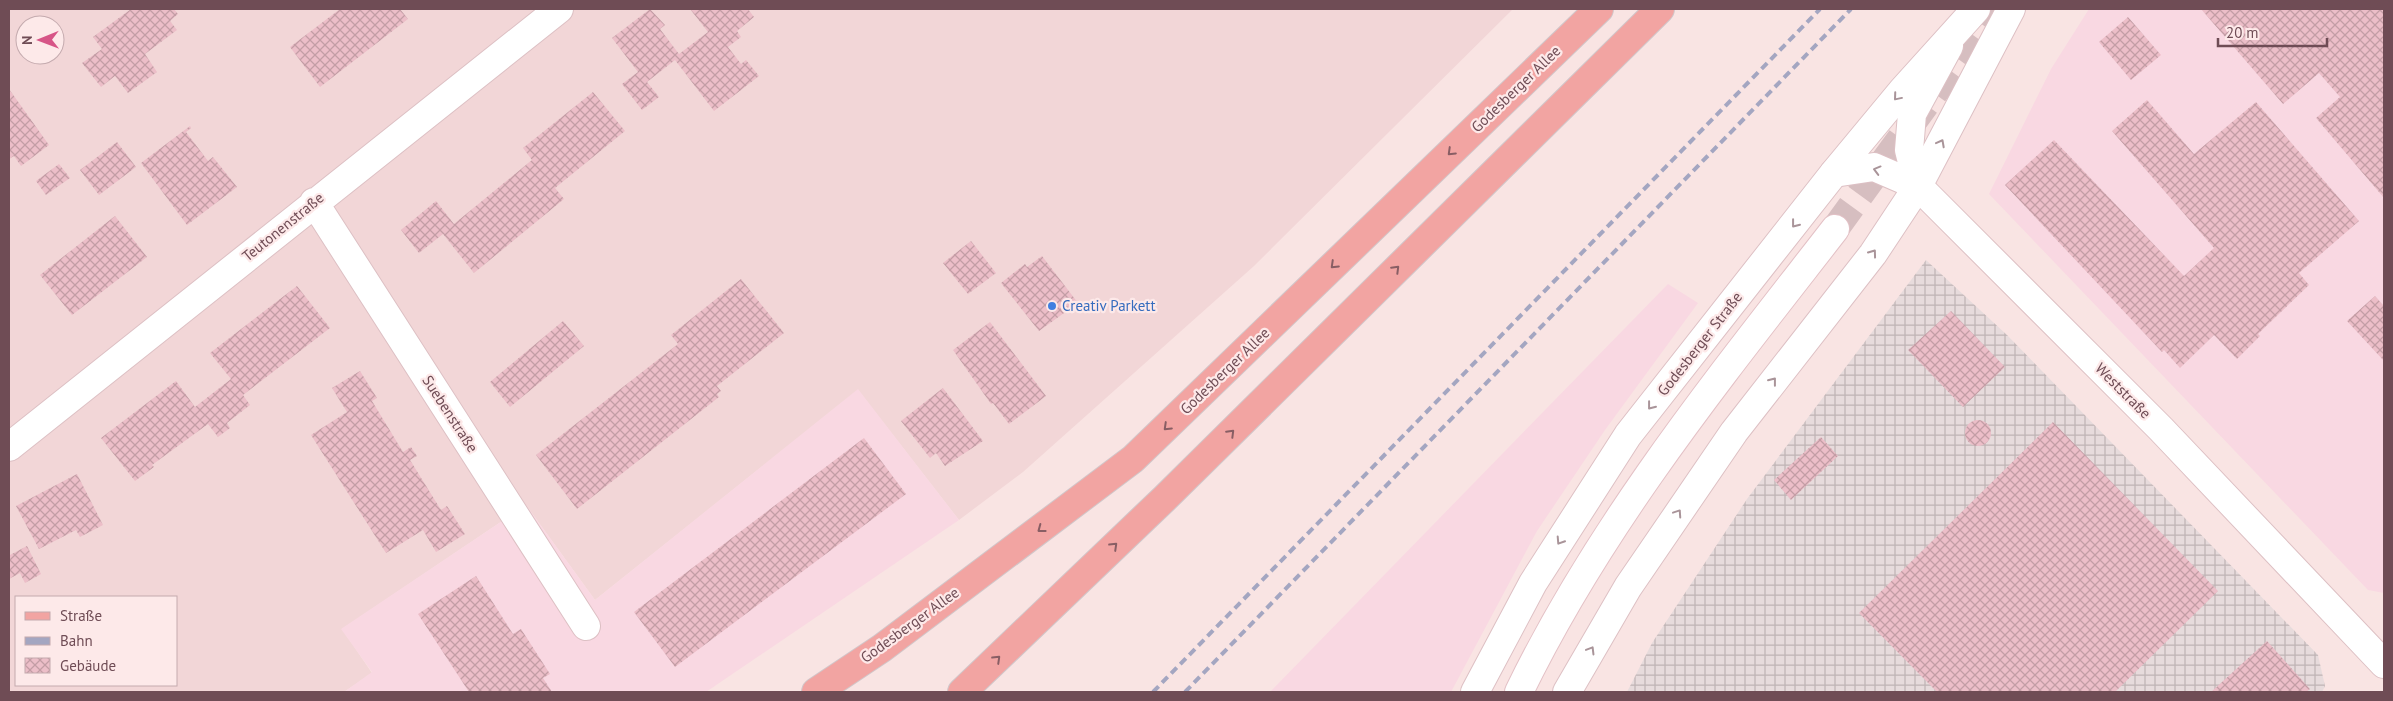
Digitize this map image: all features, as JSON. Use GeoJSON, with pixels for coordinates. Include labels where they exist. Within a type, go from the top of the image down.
{"type":"FeatureCollection","features":[{"type":"Feature","properties":{"kind":"main road","name":"Godesberger Allee"},"geometry":{"type":"LineString","coordinates":[[816,692],[882,648],[1133,460],[1599,9]]}},
{"type":"Feature","properties":{"kind":"main road"},"geometry":{"type":"LineString","coordinates":[[962,692],[1165,498],[1660,9]]}},
{"type":"Feature","properties":{"kind":"street","name":"Teutonenstraße"},"geometry":{"type":"LineString","coordinates":[[9,447],[314,202],[559,9]]}},
{"type":"Feature","properties":{"kind":"street"},"geometry":{"type":"LineString","coordinates":[[1567,692],[1628,587],[1734,432],[1873,254],[1918,186],[2011,9]]}},
{"type":"Feature","properties":{"kind":"street","name":"Godesberger Straße"},"geometry":{"type":"LineString","coordinates":[[1918,186],[1909,150],[1912,114],[1969,15]]}},
{"type":"Feature","properties":{"kind":"street","name":"Godesberger Straße"},"geometry":{"type":"LineString","coordinates":[[1475,692],[1533,583],[1628,435],[1834,173],[1902,91],[1969,15]]}},
{"type":"Feature","properties":{"kind":"street","name":"Weststraße"},"geometry":{"type":"LineString","coordinates":[[1834,173],[1874,167],[1918,186],[2161,429],[2384,664]]}},
{"type":"Feature","properties":{"kind":"street","name":"Suebenstraße"},"geometry":{"type":"LineString","coordinates":[[314,202],[586,626]]}},
{"type":"Feature","properties":{"kind":"street"},"geometry":{"type":"LineString","coordinates":[[1519,692],[1535,659],[1599,548],[1690,416],[1834,229]]}},
{"type":"Feature","properties":{"kind":"shaded area"},"geometry":{"type":"Polygon","coordinates":[[[9,9],[1513,9],[1254,266],[1023,472],[959,520],[858,390],[595,600],[526,505],[342,629],[372,673],[344,692],[9,692],[9,9]]]}},
{"type":"Feature","properties":{"kind":"shaded area"},"geometry":{"type":"Polygon","coordinates":[[[2089,9],[2384,9],[2384,593],[2368,590],[1989,194],[2051,69],[2089,9]]]}},
{"type":"Feature","properties":{"kind":"shaded area"},"geometry":{"type":"Polygon","coordinates":[[[1926,260],[2007,335],[2318,655],[2325,686],[2322,692],[1627,692],[1652,643],[1747,499],[1926,260]]]}},
{"type":"Feature","properties":{"kind":"shaded area"},"geometry":{"type":"Polygon","coordinates":[[[1668,284],[1698,303],[1605,430],[1537,531],[1451,692],[1270,692],[1668,284]]]}},
{"type":"Feature","properties":{"kind":"shaded area"},"geometry":{"type":"Polygon","coordinates":[[[858,389],[959,520],[706,692],[344,692],[372,672],[341,629],[526,505],[595,600],[858,389]]]}},
{"type":"Feature","properties":{"kind":"building"},"geometry":{"type":"Polygon","coordinates":[[[131,9],[174,9],[178,14],[170,21],[177,30],[145,54],[157,72],[128,93],[115,76],[101,87],[82,63],[102,49],[93,37],[131,9]]]}},
{"type":"Feature","properties":{"kind":"building"},"geometry":{"type":"Polygon","coordinates":[[[340,9],[400,9],[408,19],[320,87],[290,47],[340,9]]]}},
{"type":"Feature","properties":{"kind":"building"},"geometry":{"type":"Polygon","coordinates":[[[650,9],[665,25],[660,29],[679,54],[708,32],[690,9],[748,9],[754,17],[737,31],[741,37],[728,47],[741,64],[746,60],[759,76],[714,111],[675,60],[647,82],[659,97],[642,110],[622,84],[638,72],[612,38],[650,9]]]}},
{"type":"Feature","properties":{"kind":"building"},"geometry":{"type":"Polygon","coordinates":[[[2201,9],[2384,9],[2384,198],[2316,118],[2340,97],[2319,73],[2283,104],[2201,9]]]}},
{"type":"Feature","properties":{"kind":"building"},"geometry":{"type":"Polygon","coordinates":[[[2128,17],[2161,55],[2131,80],[2099,42],[2128,17]]]}},
{"type":"Feature","properties":{"kind":"building"},"geometry":{"type":"Polygon","coordinates":[[[9,89],[49,145],[21,166],[14,156],[9,159],[9,89]]]}},
{"type":"Feature","properties":{"kind":"building"},"geometry":{"type":"Polygon","coordinates":[[[593,92],[625,131],[555,188],[564,199],[474,273],[443,234],[419,253],[401,230],[436,201],[454,224],[532,160],[523,148],[593,92]]]}},
{"type":"Feature","properties":{"kind":"building"},"geometry":{"type":"Polygon","coordinates":[[[2147,100],[2194,154],[2256,102],[2359,221],[2299,273],[2309,285],[2258,334],[2260,336],[2237,359],[2214,335],[2180,368],[2164,350],[2162,352],[2005,185],[2054,140],[2184,276],[2214,248],[2112,131],[2147,100]]]}},
{"type":"Feature","properties":{"kind":"building"},"geometry":{"type":"Polygon","coordinates":[[[190,126],[191,128],[186,132],[208,161],[213,157],[237,187],[187,225],[141,163],[190,126]]]}},
{"type":"Feature","properties":{"kind":"building"},"geometry":{"type":"Polygon","coordinates":[[[117,142],[136,167],[99,195],[80,170],[117,142]]]}},
{"type":"Feature","properties":{"kind":"building"},"geometry":{"type":"Polygon","coordinates":[[[59,164],[70,178],[46,195],[36,181],[59,164]]]}},
{"type":"Feature","properties":{"kind":"building"},"geometry":{"type":"Polygon","coordinates":[[[115,216],[147,257],[72,315],[40,275],[115,216]]]}},
{"type":"Feature","properties":{"kind":"building"},"geometry":{"type":"Polygon","coordinates":[[[971,241],[996,273],[968,294],[943,263],[971,241]]]}},
{"type":"Feature","properties":{"kind":"building"},"geometry":{"type":"Polygon","coordinates":[[[1042,256],[1078,303],[1039,331],[1001,283],[1025,264],[1027,267],[1042,256]]]}},
{"type":"Feature","properties":{"kind":"building"},"geometry":{"type":"Polygon","coordinates":[[[741,279],[784,333],[717,386],[721,391],[717,394],[719,397],[577,509],[536,455],[678,344],[671,335],[741,279]]]}},
{"type":"Feature","properties":{"kind":"building"},"geometry":{"type":"Polygon","coordinates":[[[297,286],[330,328],[243,395],[250,405],[227,423],[230,428],[218,437],[208,424],[152,465],[154,467],[135,481],[101,438],[176,381],[195,407],[231,379],[210,353],[297,286]]]}},
{"type":"Feature","properties":{"kind":"building"},"geometry":{"type":"Polygon","coordinates":[[[2375,296],[2384,306],[2384,361],[2347,321],[2375,296]]]}},
{"type":"Feature","properties":{"kind":"building"},"geometry":{"type":"Polygon","coordinates":[[[1951,311],[2005,367],[1963,407],[1908,350],[1951,311]]]}},
{"type":"Feature","properties":{"kind":"building"},"geometry":{"type":"Polygon","coordinates":[[[563,321],[584,346],[510,407],[490,382],[563,321]]]}},
{"type":"Feature","properties":{"kind":"building"},"geometry":{"type":"Polygon","coordinates":[[[990,322],[1046,396],[1009,424],[993,403],[991,404],[953,350],[990,322]]]}},
{"type":"Feature","properties":{"kind":"building"},"geometry":{"type":"Polygon","coordinates":[[[360,371],[377,398],[372,401],[403,452],[411,447],[417,456],[410,460],[441,510],[447,506],[465,534],[436,552],[423,530],[386,553],[311,435],[347,412],[332,388],[360,371]]]}},
{"type":"Feature","properties":{"kind":"building"},"geometry":{"type":"Polygon","coordinates":[[[943,388],[983,441],[945,466],[936,453],[930,458],[901,421],[943,388]]]}},
{"type":"Feature","properties":{"kind":"building"},"geometry":{"type":"Polygon","coordinates":[[[1978,420],[1987,424],[1991,433],[1987,442],[1978,446],[1969,442],[1965,433],[1969,424],[1978,420]]]}},
{"type":"Feature","properties":{"kind":"building"},"geometry":{"type":"Polygon","coordinates":[[[2053,422],[2218,591],[2115,692],[1937,692],[1859,613],[2053,422]]]}},
{"type":"Feature","properties":{"kind":"building"},"geometry":{"type":"Polygon","coordinates":[[[1821,437],[1838,456],[1791,500],[1774,480],[1821,437]]]}},
{"type":"Feature","properties":{"kind":"building"},"geometry":{"type":"Polygon","coordinates":[[[864,438],[906,494],[675,667],[634,612],[864,438]]]}},
{"type":"Feature","properties":{"kind":"building"},"geometry":{"type":"Polygon","coordinates":[[[77,474],[103,525],[80,537],[76,530],[39,549],[16,506],[77,474]]]}},
{"type":"Feature","properties":{"kind":"building"},"geometry":{"type":"Polygon","coordinates":[[[27,546],[41,574],[25,583],[20,573],[9,579],[9,552],[10,555],[27,546]]]}},
{"type":"Feature","properties":{"kind":"building"},"geometry":{"type":"Polygon","coordinates":[[[476,576],[513,634],[521,629],[550,674],[543,678],[552,692],[469,692],[418,614],[476,576]]]}},
{"type":"Feature","properties":{"kind":"building"},"geometry":{"type":"Polygon","coordinates":[[[2267,641],[2310,689],[2306,692],[2211,692],[2267,641]]]}},
{"type":"Feature","properties":{"kind":"tunnel"},"geometry":{"type":"LineString","coordinates":[[1835,229],[1995,9]]}},
{"type":"Feature","properties":{"kind":"railway"},"geometry":{"type":"LineString","coordinates":[[1153,692],[1820,9]]}},
{"type":"Feature","properties":{"kind":"railway"},"geometry":{"type":"LineString","coordinates":[[1185,692],[1851,9]]}},
{"type":"Feature","properties":{"kind":"place","name":"Creativ Parkett"},"geometry":{"type":"Point","coordinates":[1052,306]}}]}
